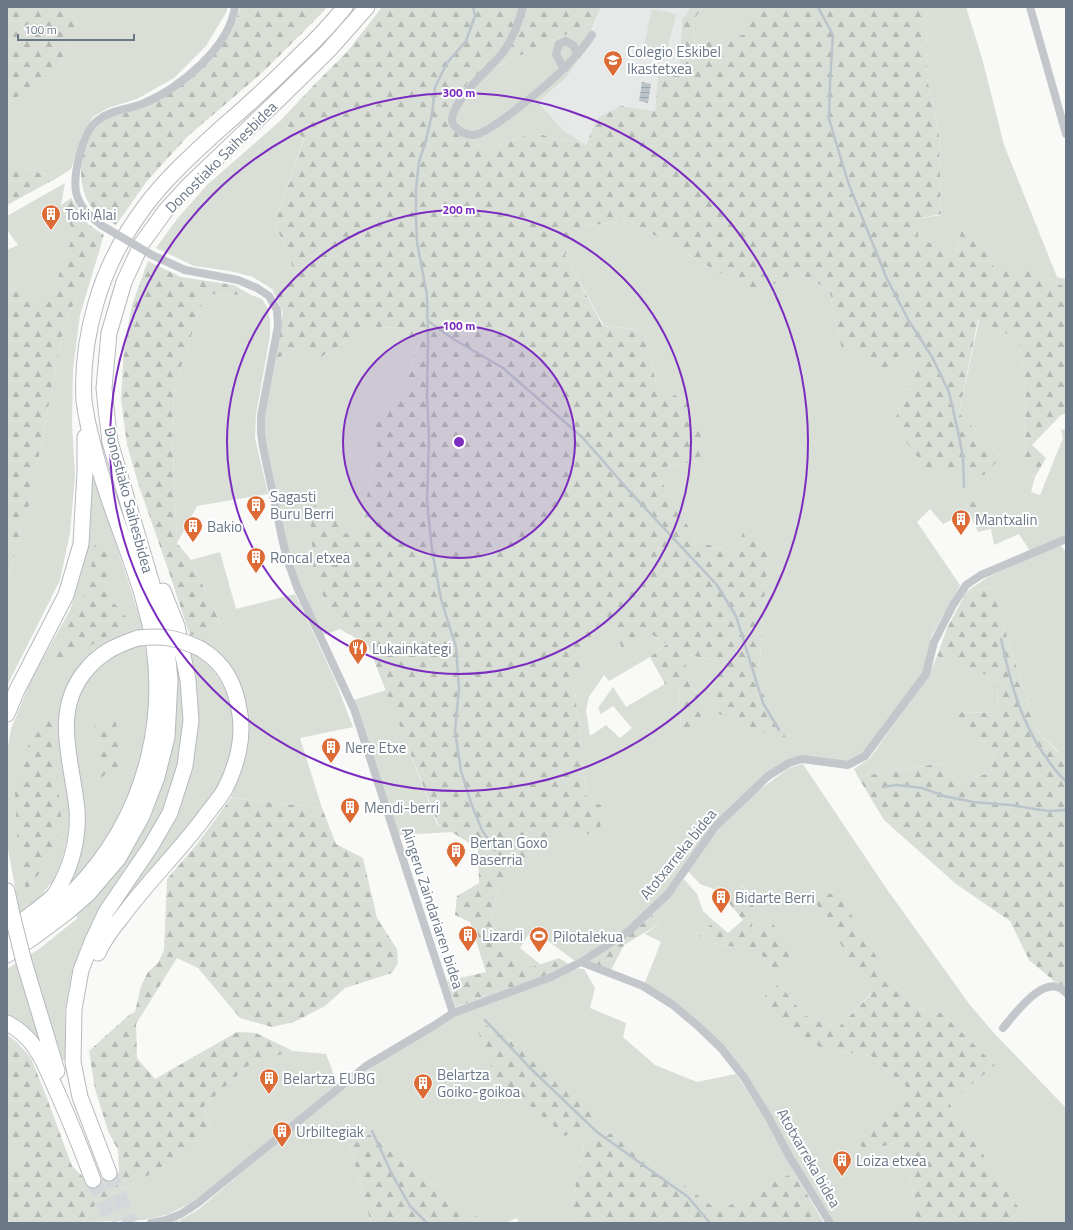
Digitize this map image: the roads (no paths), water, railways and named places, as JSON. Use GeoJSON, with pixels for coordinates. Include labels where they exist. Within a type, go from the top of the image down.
{"type":"FeatureCollection","features":[{"type":"Feature","properties":{"kind":"highway","name":"Donostiako Saihesbidea"},"geometry":{"type":"LineString","coordinates":[[7,941],[33,925],[58,906],[85,879],[108,849],[127,816],[140,788],[155,728],[157,704],[156,656],[149,620],[141,591],[97,462],[84,402],[86,351],[97,300],[109,267],[123,240],[135,220],[173,173],[269,86],[318,37],[345,7]]}},
{"type":"Feature","properties":{"kind":"highway","name":"Donostiako Saihesbidea"},"geometry":{"type":"LineString","coordinates":[[7,955],[66,914],[89,893],[118,859],[142,816],[157,777],[167,737],[170,680],[167,649],[159,607],[110,442],[104,388],[109,333],[124,282],[142,243],[166,210],[187,187],[328,50],[367,7]]}},
{"type":"Feature","properties":{"kind":"highway"},"geometry":{"type":"LineString","coordinates":[[7,714],[16,690],[66,595],[81,544],[85,472],[84,402]]}},
{"type":"Feature","properties":{"kind":"highway"},"geometry":{"type":"LineString","coordinates":[[108,1173],[80,1096],[73,1062],[74,1009],[81,970],[106,912],[151,846],[170,813],[185,766],[191,720],[188,680],[176,626],[126,498]]}},
{"type":"Feature","properties":{"kind":"highway"},"geometry":{"type":"LineString","coordinates":[[7,933],[54,896],[73,854],[77,832],[77,810],[66,730],[67,712],[71,695],[80,679],[91,664],[105,652],[138,638],[155,636],[171,638],[186,642],[201,649],[214,659],[224,671],[238,699],[241,715],[241,729],[236,761],[224,791],[190,837],[132,903],[104,940],[89,975],[73,1036]]}},
{"type":"Feature","properties":{"kind":"highway"},"geometry":{"type":"LineString","coordinates":[[7,891],[24,962],[74,1130]]}},
{"type":"Feature","properties":{"kind":"highway"},"geometry":{"type":"LineString","coordinates":[[7,1023],[20,1032],[36,1049],[45,1063],[74,1130],[93,1180]]}},
{"type":"Feature","properties":{"kind":"street","name":"Aingeru Zaindariaren bidea"},"geometry":{"type":"LineString","coordinates":[[235,7],[234,16],[227,31],[209,55],[191,74],[180,83],[153,99],[140,105],[106,114],[95,122],[88,132],[78,161],[76,192],[82,206],[90,216],[102,225],[152,255],[185,270],[238,280],[257,288],[269,296],[277,310],[278,326],[260,416],[261,433],[287,559],[297,587],[354,709],[453,1013]]}},
{"type":"Feature","properties":{"kind":"street"},"geometry":{"type":"LineString","coordinates":[[523,7],[514,35],[501,55],[457,105],[452,119],[454,127],[463,133],[473,135],[481,133],[498,124],[564,69],[592,36]]}},
{"type":"Feature","properties":{"kind":"street"},"geometry":{"type":"LineString","coordinates":[[1030,7],[1066,134]]}},
{"type":"Feature","properties":{"kind":"street"},"geometry":{"type":"LineString","coordinates":[[564,69],[556,54],[559,44],[566,41],[574,46],[578,54]]}},
{"type":"Feature","properties":{"kind":"street","name":"Atotxarreka bidea"},"geometry":{"type":"LineString","coordinates":[[466,1008],[551,977],[581,962],[630,931],[668,894],[715,827],[768,776],[789,763],[802,759],[848,765],[865,756],[926,674],[934,642],[953,605],[966,585],[980,575],[1066,539]]}},
{"type":"Feature","properties":{"kind":"street","name":"Atotxarreka bidea"},"geometry":{"type":"LineString","coordinates":[[581,962],[643,986],[673,1005],[699,1026],[721,1048],[743,1076],[830,1223]]}},
{"type":"Feature","properties":{"kind":"street"},"geometry":{"type":"LineString","coordinates":[[1003,1028],[1023,1004],[1042,989],[1053,986],[1061,988],[1066,993]]}},
{"type":"Feature","properties":{"kind":"street","name":"Aingeru Zaindariaren bidea"},"geometry":{"type":"LineString","coordinates":[[151,1223],[166,1220],[181,1214],[198,1203],[366,1066],[435,1026],[453,1013],[466,1008]]}},
{"type":"Feature","properties":{"kind":"waterway"},"geometry":{"type":"LineString","coordinates":[[473,7],[475,16],[466,41],[447,63],[435,87],[432,114],[419,162],[416,189],[416,217],[417,242],[427,295],[427,395],[429,439],[427,501],[432,550],[441,599],[456,647],[459,688],[455,731],[461,771],[471,803],[482,830],[495,850]]}},
{"type":"Feature","properties":{"kind":"waterway"},"geometry":{"type":"LineString","coordinates":[[818,7],[833,35],[829,119],[848,182],[887,279],[909,321],[932,357],[949,392],[963,458],[964,487]]}},
{"type":"Feature","properties":{"kind":"waterway"},"geometry":{"type":"LineString","coordinates":[[428,321],[455,340],[503,368],[583,438],[631,493],[717,585],[736,616],[763,703],[779,730]]}},
{"type":"Feature","properties":{"kind":"waterway"},"geometry":{"type":"LineString","coordinates":[[1001,639],[1016,698],[1028,726],[1043,753],[1056,771],[1066,781]]}},
{"type":"Feature","properties":{"kind":"waterway"},"geometry":{"type":"LineString","coordinates":[[883,787],[897,785],[922,788],[944,796],[973,802],[1010,805],[1048,811],[1066,810]]}},
{"type":"Feature","properties":{"kind":"waterway"},"geometry":{"type":"LineString","coordinates":[[485,1020],[530,1068],[597,1132],[688,1197],[710,1223]]}},
{"type":"Feature","properties":{"kind":"waterway"},"geometry":{"type":"LineString","coordinates":[[372,1131],[393,1176],[410,1206],[427,1223]]}},
{"type":"Feature","properties":{"kind":"tunnel"},"geometry":{"type":"LineString","coordinates":[[109,1173],[131,1223]]}},
{"type":"Feature","properties":{"kind":"tunnel"},"geometry":{"type":"LineString","coordinates":[[93,1180],[113,1223]]}},
{"type":"Feature","properties":{"kind":"place","name":"Colegio Eskibel Ikastetxea"},"geometry":{"type":"Point","coordinates":[613,77]}},
{"type":"Feature","properties":{"kind":"place","name":"Toki Alai"},"geometry":{"type":"Point","coordinates":[51,231]}},
{"type":"Feature","properties":{"kind":"place","name":"Sagasti Buru Berri"},"geometry":{"type":"Point","coordinates":[256,522]}},
{"type":"Feature","properties":{"kind":"place","name":"Mantxalin"},"geometry":{"type":"Point","coordinates":[961,536]}},
{"type":"Feature","properties":{"kind":"place","name":"Bakio"},"geometry":{"type":"Point","coordinates":[193,543]}},
{"type":"Feature","properties":{"kind":"place","name":"Roncal etxea"},"geometry":{"type":"Point","coordinates":[256,574]}},
{"type":"Feature","properties":{"kind":"place","name":"Lukainkategi"},"geometry":{"type":"Point","coordinates":[358,665]}},
{"type":"Feature","properties":{"kind":"place","name":"Nere Etxe"},"geometry":{"type":"Point","coordinates":[331,764]}},
{"type":"Feature","properties":{"kind":"place","name":"Mendi-berri"},"geometry":{"type":"Point","coordinates":[350,824]}},
{"type":"Feature","properties":{"kind":"place","name":"Bertan Goxo Baserria"},"geometry":{"type":"Point","coordinates":[456,868]}},
{"type":"Feature","properties":{"kind":"place","name":"Bidarte Berri"},"geometry":{"type":"Point","coordinates":[721,914]}},
{"type":"Feature","properties":{"kind":"place","name":"Lizardi"},"geometry":{"type":"Point","coordinates":[468,952]}},
{"type":"Feature","properties":{"kind":"place","name":"Pilotalekua"},"geometry":{"type":"Point","coordinates":[539,953]}},
{"type":"Feature","properties":{"kind":"place","name":"Belartza EUBG"},"geometry":{"type":"Point","coordinates":[269,1095]}},
{"type":"Feature","properties":{"kind":"place","name":"Belartza Goiko-goikoa"},"geometry":{"type":"Point","coordinates":[423,1100]}},
{"type":"Feature","properties":{"kind":"place","name":"Urbiltegiak"},"geometry":{"type":"Point","coordinates":[282,1148]}},
{"type":"Feature","properties":{"kind":"place","name":"Loiza etxea"},"geometry":{"type":"Point","coordinates":[842,1177]}}]}
